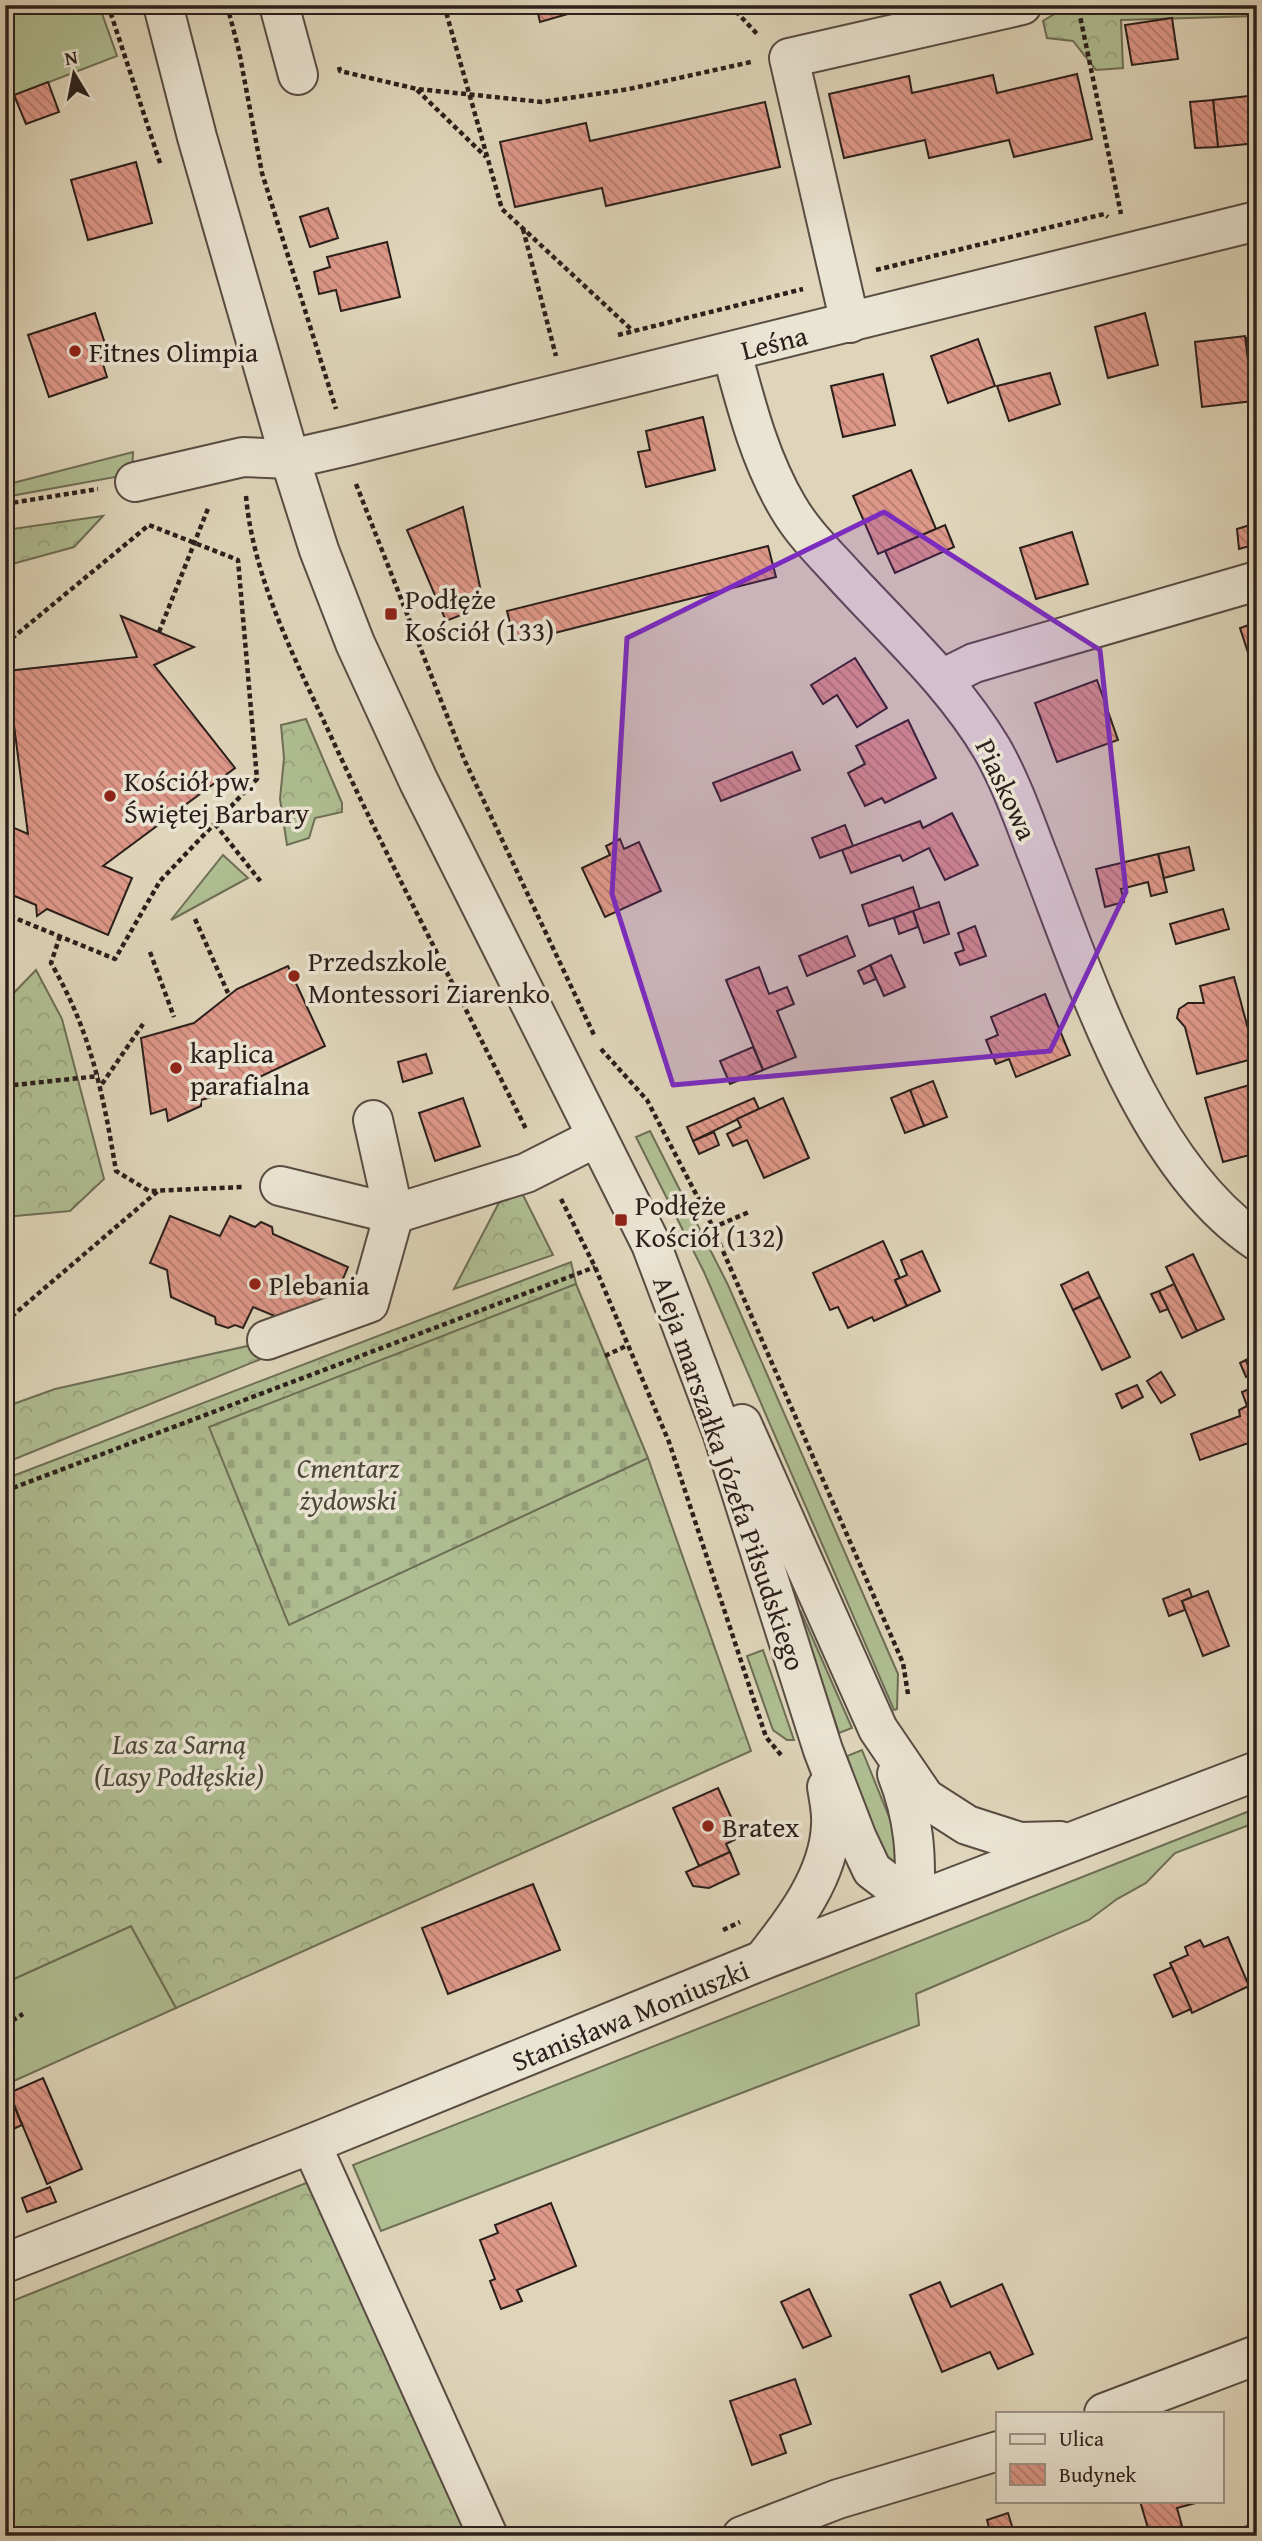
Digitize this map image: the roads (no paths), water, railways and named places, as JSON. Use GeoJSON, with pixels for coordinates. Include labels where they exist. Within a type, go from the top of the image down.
{"type":"FeatureCollection","features":[{"type":"Feature","properties":{"kind":"street","name":"Aleja marszałka Józefa Piłsudskiego"},"geometry":{"type":"LineString","coordinates":[[163,5],[197,136],[319,550],[384,711],[651,1244],[722,1432],[823,1750],[857,1838],[872,1870],[914,1902]]}},
{"type":"Feature","properties":{"kind":"street"},"geometry":{"type":"LineString","coordinates":[[279,5],[298,75]]}},
{"type":"Feature","properties":{"kind":"street"},"geometry":{"type":"LineString","coordinates":[[850,323],[789,58],[1037,7]]}},
{"type":"Feature","properties":{"kind":"street","name":"Leśna"},"geometry":{"type":"LineString","coordinates":[[135,482],[243,457],[290,458],[732,353],[1257,221]]}},
{"type":"Feature","properties":{"kind":"street","name":"Piaskowa"},"geometry":{"type":"LineString","coordinates":[[732,353],[770,473],[787,506],[818,547],[942,679],[972,717],[1012,790],[1127,1072],[1161,1137],[1195,1187],[1218,1212],[1257,1241]]}},
{"type":"Feature","properties":{"kind":"street"},"geometry":{"type":"LineString","coordinates":[[942,679],[974,663],[1257,581]]}},
{"type":"Feature","properties":{"kind":"street"},"geometry":{"type":"LineString","coordinates":[[267,1340],[369,1303],[394,1214],[373,1120]]}},
{"type":"Feature","properties":{"kind":"street"},"geometry":{"type":"LineString","coordinates":[[280,1186],[394,1214],[526,1173],[597,1137]]}},
{"type":"Feature","properties":{"kind":"street"},"geometry":{"type":"LineString","coordinates":[[651,1244],[742,1424],[878,1729],[913,1823],[918,1854],[914,1902]]}},
{"type":"Feature","properties":{"kind":"street"},"geometry":{"type":"LineString","coordinates":[[878,1729],[925,1798],[967,1825],[1020,1842],[1076,1840]]}},
{"type":"Feature","properties":{"kind":"street"},"geometry":{"type":"LineString","coordinates":[[763,1960],[796,1919],[821,1867],[831,1826],[823,1750]]}},
{"type":"Feature","properties":{"kind":"street","name":"Stanisława Moniuszki"},"geometry":{"type":"LineString","coordinates":[[5,2263],[311,2144],[763,1960],[1257,1771]]}},
{"type":"Feature","properties":{"kind":"street"},"geometry":{"type":"LineString","coordinates":[[311,2144],[488,2536]]}},
{"type":"Feature","properties":{"kind":"street"},"geometry":{"type":"LineString","coordinates":[[1107,2412],[1257,2355]]}},
{"type":"Feature","properties":{"kind":"street"},"geometry":{"type":"LineString","coordinates":[[742,2536],[838,2499],[996,2452]]}},
{"type":"Feature","properties":{"kind":"place","name":"Fitnes Olimpia"},"geometry":{"type":"Point","coordinates":[75,351]}},
{"type":"Feature","properties":{"kind":"place","name":"Podłęże Kościół (133)"},"geometry":{"type":"Point","coordinates":[391,614]}},
{"type":"Feature","properties":{"kind":"place","name":"Kościół pw. Świętej Barbary"},"geometry":{"type":"Point","coordinates":[110,796]}},
{"type":"Feature","properties":{"kind":"place","name":"Przedszkole Montessori Ziarenko"},"geometry":{"type":"Point","coordinates":[294,976]}},
{"type":"Feature","properties":{"kind":"place","name":"kaplica parafialna"},"geometry":{"type":"Point","coordinates":[176,1068]}},
{"type":"Feature","properties":{"kind":"place","name":"Podłęże Kościół (132)"},"geometry":{"type":"Point","coordinates":[621,1220]}},
{"type":"Feature","properties":{"kind":"place","name":"Plebania"},"geometry":{"type":"Point","coordinates":[255,1284]}},
{"type":"Feature","properties":{"kind":"place","name":"Bratex"},"geometry":{"type":"Point","coordinates":[708,1826]}},
{"type":"Feature","properties":{"kind":"park label","name":"Cmentarz żydowski"},"geometry":{"type":"Point","coordinates":[348,1483]}},
{"type":"Feature","properties":{"kind":"park label","name":"Las za Sarną (Lasy Podłęskie)"},"geometry":{"type":"Point","coordinates":[179,1759]}}]}
